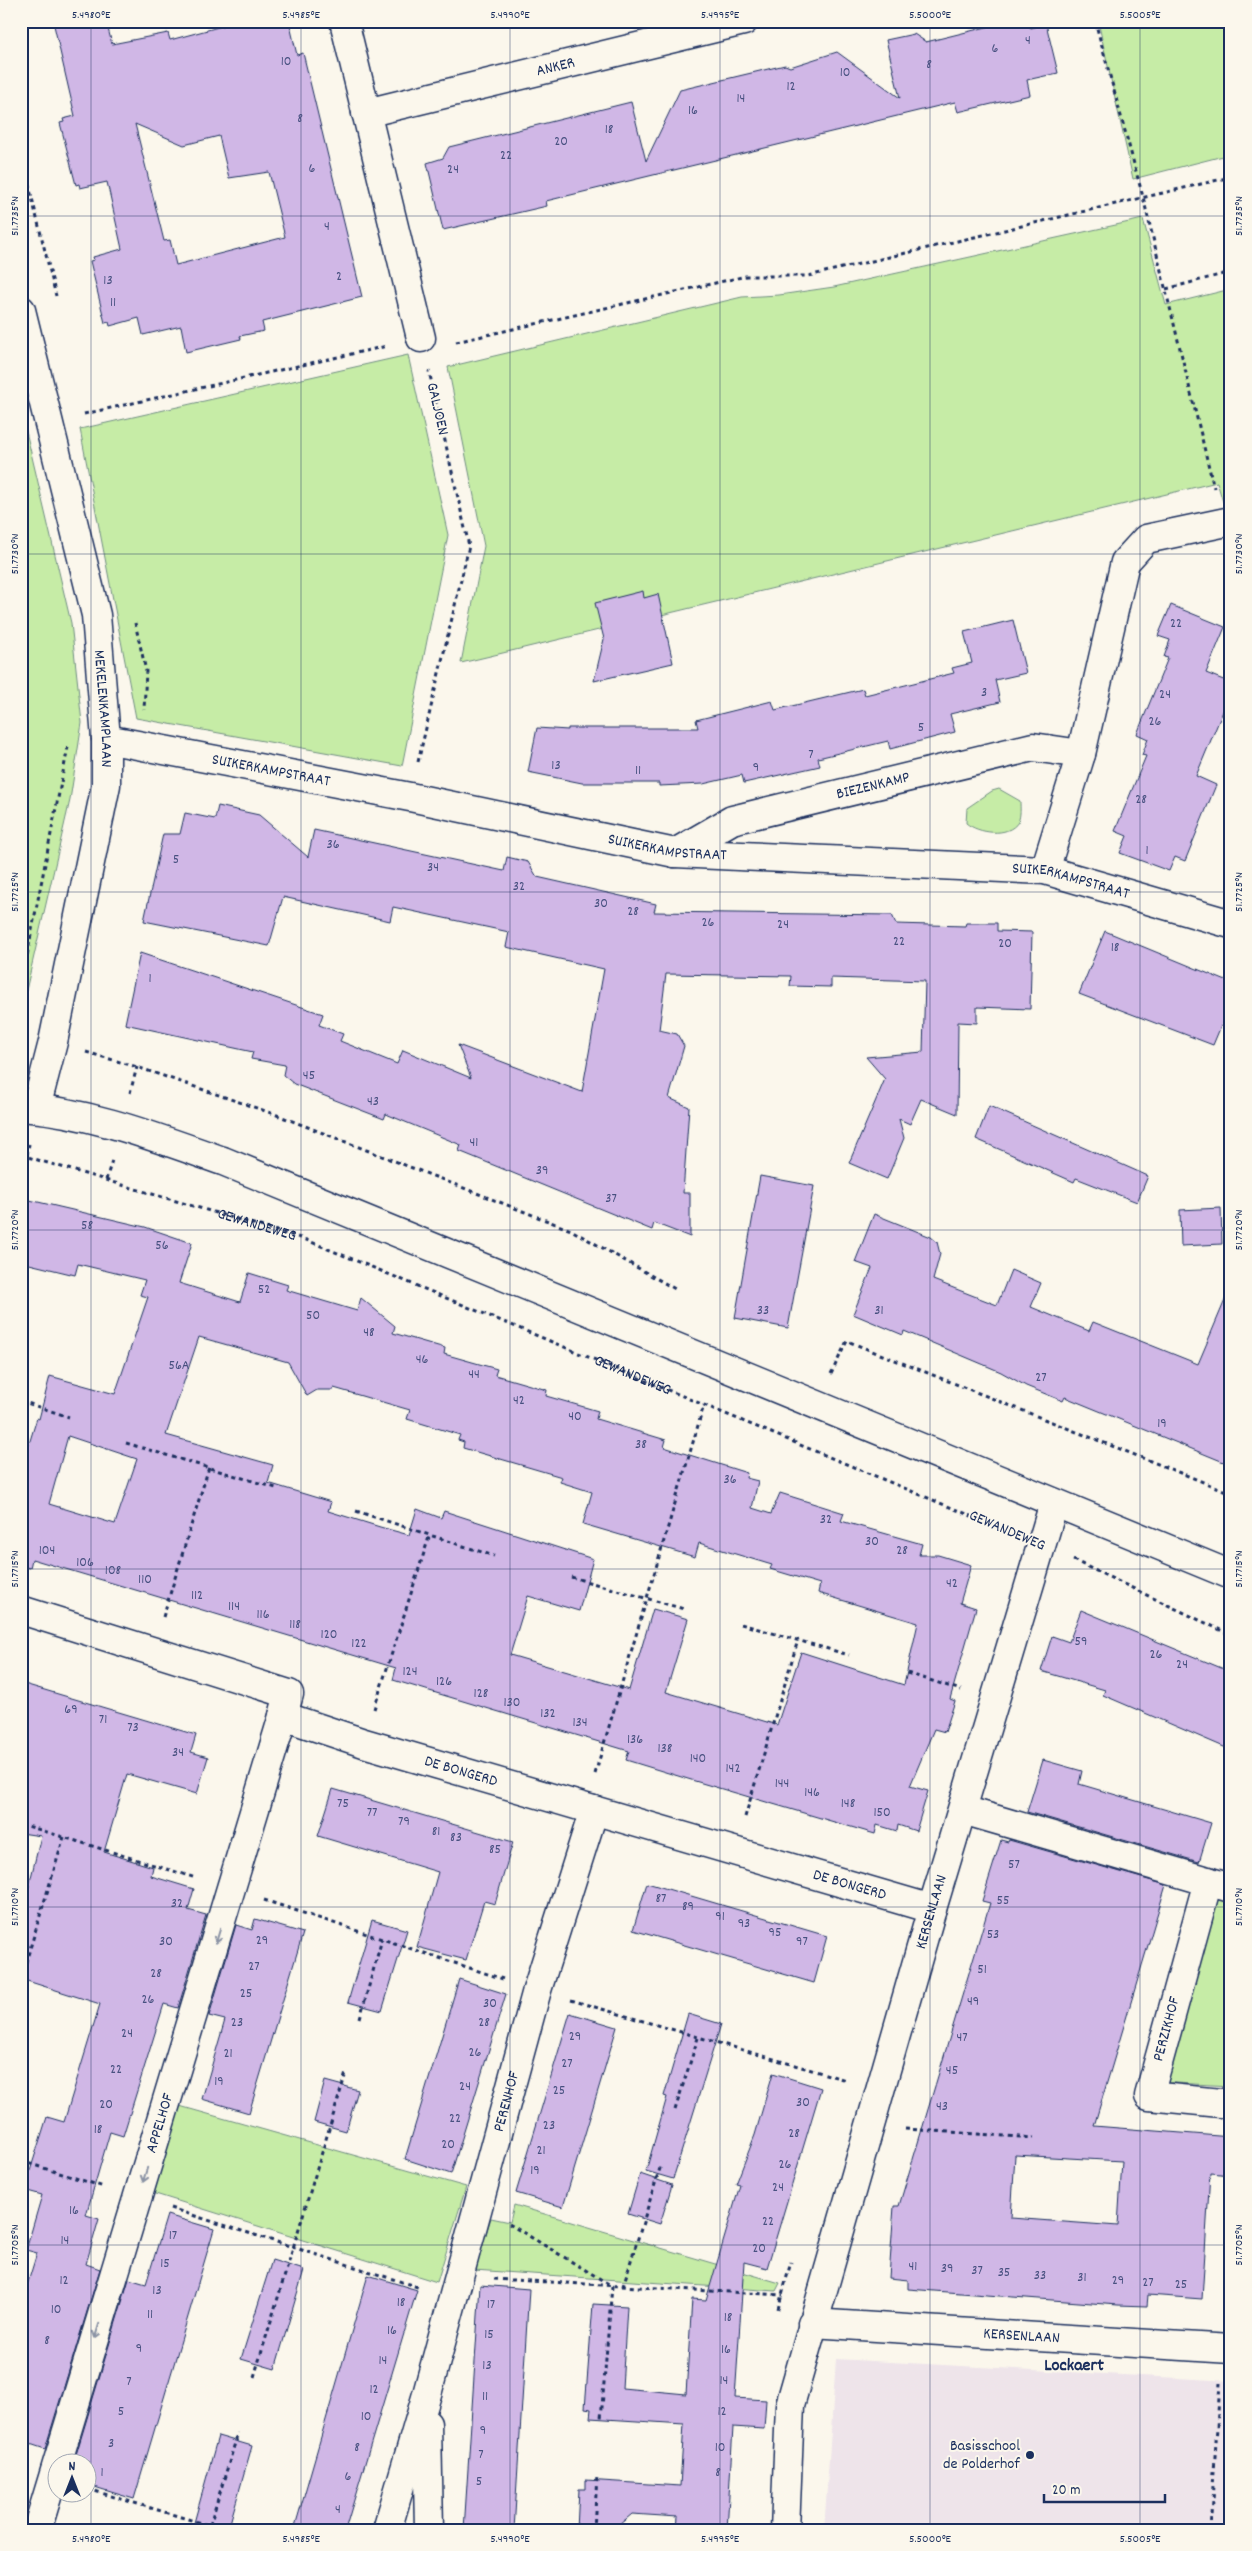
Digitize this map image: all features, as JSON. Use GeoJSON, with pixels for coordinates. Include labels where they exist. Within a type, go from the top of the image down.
{"type":"FeatureCollection","features":[{"type":"Feature","properties":{"kind":"street"},"geometry":{"type":"LineString","coordinates":[[344,21],[423,343]]}},
{"type":"Feature","properties":{"kind":"street","name":"ANKER"},"geometry":{"type":"LineString","coordinates":[[366,113],[744,21]]}},
{"type":"Feature","properties":{"kind":"street","name":"MEKELENKAMPLAAN"},"geometry":{"type":"LineString","coordinates":[[21,310],[96,615],[106,739],[106,785],[53,1042],[28,1107]]}},
{"type":"Feature","properties":{"kind":"street"},"geometry":{"type":"LineString","coordinates":[[1045,870],[1081,754],[1125,562],[1146,539],[1226,522]]}},
{"type":"Feature","properties":{"kind":"street","name":"SUIKERKAMPSTRAAT"},"geometry":{"type":"LineString","coordinates":[[106,739],[410,797],[675,853],[1045,870],[1231,924]]}},
{"type":"Feature","properties":{"kind":"street","name":"BIEZENKAMP"},"geometry":{"type":"LineString","coordinates":[[675,853],[732,820],[1034,747],[1081,754]]}},
{"type":"Feature","properties":{"kind":"street"},"geometry":{"type":"LineString","coordinates":[[28,1107],[121,1126],[222,1161],[1231,1575]]}},
{"type":"Feature","properties":{"kind":"street","name":"KERSENLAAN"},"geometry":{"type":"LineString","coordinates":[[785,2530],[790,2405],[932,1909],[1054,1503]]}},
{"type":"Feature","properties":{"kind":"street"},"geometry":{"type":"LineString","coordinates":[[21,1610],[289,1694],[283,1716]]}},
{"type":"Feature","properties":{"kind":"street","name":"DE BONGERD"},"geometry":{"type":"LineString","coordinates":[[283,1716],[364,1743],[932,1909]]}},
{"type":"Feature","properties":{"kind":"street","name":"APPELHOF"},"geometry":{"type":"LineString","coordinates":[[37,2530],[232,1890],[283,1716]]}},
{"type":"Feature","properties":{"kind":"street","name":"PERENHOF"},"geometry":{"type":"LineString","coordinates":[[387,2530],[427,2394],[537,1990],[590,1808]]}},
{"type":"Feature","properties":{"kind":"street","name":"PERZIKHOF"},"geometry":{"type":"LineString","coordinates":[[963,1810],[1219,1885],[1148,2096],[1231,2104]]}},
{"type":"Feature","properties":{"kind":"street","name":"KERSENLAAN"},"geometry":{"type":"LineString","coordinates":[[812,2323],[1227,2348]]}},
{"type":"Feature","properties":{"kind":"street","name":"PERENHOF"},"geometry":{"type":"LineString","coordinates":[[427,2394],[429,2530]]}},
{"type":"Feature","properties":{"kind":"path"},"geometry":{"type":"LineString","coordinates":[[1095,21],[1143,197],[1226,522]]}},
{"type":"Feature","properties":{"kind":"path"},"geometry":{"type":"LineString","coordinates":[[50,424],[84,414],[746,276],[808,276],[1231,177]]}},
{"type":"Feature","properties":{"kind":"path"},"geometry":{"type":"LineString","coordinates":[[1166,289],[1231,272]]}},
{"type":"Feature","properties":{"kind":"path","name":"GALJOEN"},"geometry":{"type":"LineString","coordinates":[[410,797],[468,546],[423,343]]}},
{"type":"Feature","properties":{"kind":"path"},"geometry":{"type":"LineString","coordinates":[[21,986],[69,743]]}},
{"type":"Feature","properties":{"kind":"path"},"geometry":{"type":"LineString","coordinates":[[53,1042],[137,1067],[277,1115],[561,1227],[675,1289]]}},
{"type":"Feature","properties":{"kind":"path","name":"GEWANDEWEG"},"geometry":{"type":"LineString","coordinates":[[21,1154],[304,1239],[1041,1545],[1231,1635]]}},
{"type":"Feature","properties":{"kind":"path"},"geometry":{"type":"LineString","coordinates":[[816,1405],[847,1341],[1231,1493]]}},
{"type":"Feature","properties":{"kind":"path"},"geometry":{"type":"LineString","coordinates":[[21,1401],[69,1417]]}},
{"type":"Feature","properties":{"kind":"path"},"geometry":{"type":"LineString","coordinates":[[590,1808],[646,1598],[704,1405]]}},
{"type":"Feature","properties":{"kind":"path"},"geometry":{"type":"LineString","coordinates":[[126,1443],[276,1488]]}},
{"type":"Feature","properties":{"kind":"path"},"geometry":{"type":"LineString","coordinates":[[153,1651],[209,1467]]}},
{"type":"Feature","properties":{"kind":"path"},"geometry":{"type":"LineString","coordinates":[[356,1511],[494,1556]]}},
{"type":"Feature","properties":{"kind":"path"},"geometry":{"type":"LineString","coordinates":[[364,1743],[430,1534]]}},
{"type":"Feature","properties":{"kind":"path"},"geometry":{"type":"LineString","coordinates":[[571,1577],[684,1609]]}},
{"type":"Feature","properties":{"kind":"path"},"geometry":{"type":"LineString","coordinates":[[741,1624],[849,1655]]}},
{"type":"Feature","properties":{"kind":"path"},"geometry":{"type":"LineString","coordinates":[[735,1852],[798,1640]]}},
{"type":"Feature","properties":{"kind":"path"},"geometry":{"type":"LineString","coordinates":[[907,1673],[995,1701]]}},
{"type":"Feature","properties":{"kind":"path"},"geometry":{"type":"LineString","coordinates":[[21,1824],[232,1890],[537,1990],[880,2090]]}},
{"type":"Feature","properties":{"kind":"path"},"geometry":{"type":"LineString","coordinates":[[21,1978],[64,1837]]}},
{"type":"Feature","properties":{"kind":"path"},"geometry":{"type":"LineString","coordinates":[[360,2018],[382,1939]]}},
{"type":"Feature","properties":{"kind":"path"},"geometry":{"type":"LineString","coordinates":[[676,2110],[698,2038]]}},
{"type":"Feature","properties":{"kind":"path"},"geometry":{"type":"LineString","coordinates":[[254,2377],[346,2073]]}},
{"type":"Feature","properties":{"kind":"path"},"geometry":{"type":"LineString","coordinates":[[869,2126],[1034,2138]]}},
{"type":"Feature","properties":{"kind":"path"},"geometry":{"type":"LineString","coordinates":[[21,2161],[294,2247],[456,2288],[622,2286],[820,2297]]}},
{"type":"Feature","properties":{"kind":"path"},"geometry":{"type":"LineString","coordinates":[[622,2286],[661,2166]]}},
{"type":"Feature","properties":{"kind":"path"},"geometry":{"type":"LineString","coordinates":[[478,2206],[612,2286]]}},
{"type":"Feature","properties":{"kind":"path"},"geometry":{"type":"LineString","coordinates":[[601,2419],[612,2286]]}},
{"type":"Feature","properties":{"kind":"path"},"geometry":{"type":"LineString","coordinates":[[1210,2530],[1227,2348]]}},
{"type":"Feature","properties":{"kind":"path"},"geometry":{"type":"LineString","coordinates":[[210,2525],[238,2433]]}},
{"type":"Feature","properties":{"kind":"path"},"geometry":{"type":"LineString","coordinates":[[594,2530],[596,2475]]}},
{"type":"Feature","properties":{"kind":"path"},"geometry":{"type":"LineString","coordinates":[[98,2491],[224,2530]]}},
{"type":"Feature","properties":{"kind":"shaded area","name":"Basisschool de Polderhof"},"geometry":{"type":"Polygon","coordinates":[[[836,2359],[1231,2381],[1231,2530],[824,2530],[836,2359]]]}},
{"type":"Feature","properties":{"kind":"green space"},"geometry":{"type":"Polygon","coordinates":[[[1098,21],[1231,21],[1231,154],[1133,179],[1098,21]]]}},
{"type":"Feature","properties":{"kind":"green space"},"geometry":{"type":"Polygon","coordinates":[[[1143,219],[1166,305],[1231,289],[1231,500],[1223,502],[1217,482],[461,663],[484,546],[448,367],[742,297],[779,295],[834,287],[1143,219]]]}},
{"type":"Feature","properties":{"kind":"green space"},"geometry":{"type":"Polygon","coordinates":[[[408,355],[448,535],[402,766],[136,718],[80,429],[408,355]]]}},
{"type":"Feature","properties":{"kind":"green space"},"geometry":{"type":"Polygon","coordinates":[[[21,410],[71,623],[82,723],[70,800],[21,1012],[21,410]]]}},
{"type":"Feature","properties":{"kind":"green space"},"geometry":{"type":"Polygon","coordinates":[[[999,789],[1020,801],[1018,822],[1013,827],[1000,832],[985,831],[966,823],[967,808],[992,791],[999,789]]]}},
{"type":"Feature","properties":{"kind":"green space"},"geometry":{"type":"Polygon","coordinates":[[[1212,1893],[1231,1898],[1231,2086],[1157,2082],[1212,1893]]]}},
{"type":"Feature","properties":{"kind":"green space"},"geometry":{"type":"Polygon","coordinates":[[[176,2105],[466,2187],[437,2282],[149,2192],[176,2105]]]}},
{"type":"Feature","properties":{"kind":"green space"},"geometry":{"type":"Polygon","coordinates":[[[514,2205],[780,2283],[776,2291],[474,2270],[491,2218],[510,2222],[514,2205]]]}},
{"type":"Feature","properties":{"kind":"building"},"geometry":{"type":"Polygon","coordinates":[[[53,21],[106,21],[112,44],[168,33],[170,40],[241,21],[289,21],[297,55],[303,53],[362,297],[262,322],[264,331],[240,336],[241,339],[186,352],[181,326],[143,335],[139,318],[110,326],[109,322],[105,323],[90,261],[94,260],[93,257],[122,249],[107,182],[80,188],[79,184],[76,185],[60,123],[64,122],[63,119],[75,116],[53,21]],[[135,124],[164,241],[170,240],[176,265],[285,237],[269,172],[229,178],[219,136],[184,145],[135,124]]]}},
{"type":"Feature","properties":{"kind":"building"},"geometry":{"type":"Polygon","coordinates":[[[1011,21],[1022,21],[1031,28],[1046,24],[1058,73],[1027,80],[1030,95],[958,112],[955,102],[546,201],[547,206],[443,230],[427,163],[443,158],[449,147],[631,102],[646,161],[680,90],[785,65],[790,67],[837,52],[900,98],[886,40],[914,34],[926,42],[1011,21]]]}},
{"type":"Feature","properties":{"kind":"building"},"geometry":{"type":"Polygon","coordinates":[[[643,591],[644,598],[658,594],[673,663],[594,681],[604,639],[595,603],[643,591]]]}},
{"type":"Feature","properties":{"kind":"building"},"geometry":{"type":"Polygon","coordinates":[[[1171,605],[1225,627],[1206,673],[1231,683],[1231,692],[1196,776],[1216,785],[1185,861],[1175,857],[1169,871],[1120,853],[1127,836],[1115,831],[1146,756],[1142,755],[1148,739],[1137,734],[1168,658],[1164,657],[1170,640],[1158,636],[1171,605]]]}},
{"type":"Feature","properties":{"kind":"building"},"geometry":{"type":"Polygon","coordinates":[[[1013,620],[1026,673],[995,680],[1000,702],[950,714],[955,732],[890,749],[888,741],[818,758],[820,766],[744,783],[742,775],[703,784],[659,786],[659,783],[582,783],[528,772],[537,728],[568,730],[568,728],[698,728],[696,720],[772,701],[775,710],[863,689],[865,695],[954,673],[952,668],[972,663],[964,632],[1013,620]]]}},
{"type":"Feature","properties":{"kind":"building"},"geometry":{"type":"Polygon","coordinates":[[[218,806],[259,815],[308,857],[314,830],[504,871],[507,857],[528,862],[537,877],[656,904],[654,912],[892,915],[896,924],[965,926],[966,923],[997,923],[997,931],[1032,932],[1030,1009],[977,1007],[977,1023],[958,1022],[957,1114],[921,1099],[910,1124],[899,1119],[904,1138],[887,1179],[849,1163],[885,1079],[866,1057],[923,1052],[925,981],[831,978],[831,987],[790,986],[791,976],[666,974],[659,1030],[677,1034],[684,1046],[669,1098],[689,1107],[683,1193],[690,1193],[690,1237],[654,1223],[652,1230],[459,1151],[461,1145],[386,1114],[384,1119],[294,1084],[283,1075],[285,1065],[251,1059],[253,1052],[125,1024],[140,953],[323,1014],[319,1025],[343,1034],[340,1041],[397,1064],[403,1050],[471,1078],[458,1045],[582,1092],[604,969],[506,947],[509,932],[393,907],[390,921],[283,897],[269,946],[144,921],[163,834],[180,834],[185,813],[215,819],[218,806]]]}},
{"type":"Feature","properties":{"kind":"building"},"geometry":{"type":"Polygon","coordinates":[[[1105,931],[1231,983],[1231,1002],[1213,1045],[1079,994],[1105,931]]]}},
{"type":"Feature","properties":{"kind":"building"},"geometry":{"type":"Polygon","coordinates":[[[989,1106],[1148,1176],[1137,1202],[1076,1178],[1074,1182],[976,1139],[989,1106]]]}},
{"type":"Feature","properties":{"kind":"building"},"geometry":{"type":"Polygon","coordinates":[[[760,1176],[814,1186],[788,1328],[735,1318],[760,1176]]]}},
{"type":"Feature","properties":{"kind":"building"},"geometry":{"type":"Polygon","coordinates":[[[21,1198],[145,1227],[192,1243],[179,1283],[240,1302],[249,1273],[288,1285],[286,1290],[357,1311],[361,1298],[395,1326],[393,1333],[445,1348],[444,1354],[497,1369],[495,1375],[547,1390],[546,1396],[598,1411],[596,1419],[666,1440],[664,1447],[747,1473],[746,1478],[758,1481],[752,1508],[771,1514],[780,1493],[844,1513],[841,1521],[922,1544],[919,1555],[938,1555],[971,1565],[960,1603],[976,1608],[950,1699],[955,1701],[945,1732],[934,1729],[910,1786],[928,1791],[916,1831],[898,1825],[897,1831],[877,1825],[875,1834],[688,1779],[626,1760],[629,1751],[393,1680],[396,1668],[32,1559],[30,1568],[21,1566],[21,1470],[37,1418],[39,1419],[50,1376],[115,1394],[148,1297],[140,1295],[145,1280],[78,1264],[75,1275],[21,1262],[21,1198]],[[199,1337],[166,1435],[273,1465],[268,1483],[331,1502],[328,1511],[380,1527],[409,1535],[417,1509],[441,1518],[444,1511],[593,1559],[579,1611],[528,1596],[510,1655],[629,1690],[653,1609],[688,1619],[666,1692],[777,1725],[801,1652],[904,1685],[918,1623],[818,1593],[820,1584],[770,1569],[772,1565],[699,1543],[695,1557],[583,1524],[592,1492],[560,1482],[562,1477],[463,1448],[464,1442],[458,1440],[460,1435],[407,1419],[410,1410],[334,1388],[333,1390],[317,1390],[307,1396],[288,1362],[199,1337]],[[68,1436],[49,1504],[115,1524],[137,1459],[68,1436]]]}},
{"type":"Feature","properties":{"kind":"building"},"geometry":{"type":"Polygon","coordinates":[[[1221,1208],[1222,1244],[1181,1246],[1180,1210],[1221,1208]]]}},
{"type":"Feature","properties":{"kind":"building"},"geometry":{"type":"Polygon","coordinates":[[[874,1214],[931,1237],[937,1242],[940,1254],[933,1280],[997,1305],[1011,1270],[1041,1283],[1031,1307],[1089,1331],[1093,1322],[1198,1364],[1231,1286],[1231,1465],[1065,1397],[1063,1401],[1026,1386],[1001,1372],[904,1331],[903,1335],[853,1314],[872,1268],[855,1262],[874,1214]]]}},
{"type":"Feature","properties":{"kind":"building"},"geometry":{"type":"Polygon","coordinates":[[[1081,1610],[1231,1672],[1231,1750],[1103,1695],[1105,1690],[1041,1671],[1052,1636],[1069,1642],[1081,1610]]]}},
{"type":"Feature","properties":{"kind":"building"},"geometry":{"type":"Polygon","coordinates":[[[21,1683],[196,1735],[191,1752],[208,1757],[197,1794],[127,1774],[104,1852],[153,1867],[151,1876],[194,1889],[188,1910],[206,1915],[178,2008],[164,2004],[123,2136],[110,2132],[86,2215],[99,2219],[86,2264],[100,2269],[45,2449],[21,2441],[21,2305],[37,2253],[26,2250],[42,2195],[24,2190],[47,2117],[64,2122],[100,2004],[21,1979],[21,1919],[41,1836],[21,1833],[21,1683]]]}},
{"type":"Feature","properties":{"kind":"building"},"geometry":{"type":"Polygon","coordinates":[[[1043,1760],[1082,1771],[1079,1784],[1211,1823],[1199,1862],[1027,1812],[1043,1760]]]}},
{"type":"Feature","properties":{"kind":"building"},"geometry":{"type":"Polygon","coordinates":[[[333,1789],[513,1842],[495,1904],[484,1901],[466,1960],[417,1947],[438,1872],[318,1836],[333,1789]]]}},
{"type":"Feature","properties":{"kind":"building"},"geometry":{"type":"Polygon","coordinates":[[[1001,1840],[1008,1842],[1009,1840],[1166,1885],[1094,2126],[1231,2137],[1231,2175],[1210,2173],[1202,2299],[1148,2295],[1147,2306],[1118,2305],[908,2289],[908,2280],[889,2278],[894,2206],[899,2206],[990,1903],[982,1901],[1001,1840]],[[1015,2155],[1011,2218],[1118,2226],[1122,2161],[1015,2155]]]}},
{"type":"Feature","properties":{"kind":"building"},"geometry":{"type":"Polygon","coordinates":[[[647,1883],[827,1936],[814,1983],[633,1930],[647,1883]]]}},
{"type":"Feature","properties":{"kind":"building"},"geometry":{"type":"Polygon","coordinates":[[[255,1919],[303,1933],[249,2113],[202,2099],[225,2020],[209,2016],[236,1925],[252,1930],[255,1919]]]}},
{"type":"Feature","properties":{"kind":"building"},"geometry":{"type":"Polygon","coordinates":[[[372,1920],[407,1930],[382,2011],[348,2002],[372,1920]]]}},
{"type":"Feature","properties":{"kind":"building"},"geometry":{"type":"Polygon","coordinates":[[[459,1979],[506,1994],[451,2174],[405,2159],[459,1979]]]}},
{"type":"Feature","properties":{"kind":"building"},"geometry":{"type":"Polygon","coordinates":[[[570,2013],[617,2027],[563,2207],[516,2193],[570,2013]]]}},
{"type":"Feature","properties":{"kind":"building"},"geometry":{"type":"Polygon","coordinates":[[[688,2014],[721,2024],[673,2179],[646,2171],[667,2097],[664,2096],[688,2014]]]}},
{"type":"Feature","properties":{"kind":"building"},"geometry":{"type":"Polygon","coordinates":[[[773,2073],[821,2088],[767,2268],[744,2262],[735,2398],[766,2400],[764,2429],[733,2427],[727,2530],[677,2530],[678,2517],[632,2514],[613,2530],[577,2530],[579,2489],[586,2489],[586,2480],[680,2486],[684,2424],[590,2418],[591,2409],[585,2408],[593,2304],[627,2306],[622,2388],[686,2394],[692,2299],[706,2300],[740,2185],[736,2184],[755,2135],[773,2073]]]}},
{"type":"Feature","properties":{"kind":"building"},"geometry":{"type":"Polygon","coordinates":[[[325,2081],[358,2090],[346,2131],[314,2122],[325,2081]]]}},
{"type":"Feature","properties":{"kind":"building"},"geometry":{"type":"Polygon","coordinates":[[[640,2174],[672,2185],[660,2224],[628,2214],[640,2174]]]}},
{"type":"Feature","properties":{"kind":"building"},"geometry":{"type":"Polygon","coordinates":[[[167,2215],[214,2229],[134,2499],[98,2488],[98,2454],[76,2454],[129,2279],[146,2284],[167,2215]]]}},
{"type":"Feature","properties":{"kind":"building"},"geometry":{"type":"Polygon","coordinates":[[[272,2260],[304,2270],[275,2369],[241,2359],[272,2260]]]}},
{"type":"Feature","properties":{"kind":"building"},"geometry":{"type":"Polygon","coordinates":[[[368,2275],[417,2290],[345,2530],[294,2530],[368,2275]]]}},
{"type":"Feature","properties":{"kind":"building"},"geometry":{"type":"Polygon","coordinates":[[[480,2285],[529,2289],[514,2530],[464,2530],[480,2285]]]}},
{"type":"Feature","properties":{"kind":"building"},"geometry":{"type":"Polygon","coordinates":[[[218,2436],[252,2446],[228,2530],[192,2530],[218,2436]]]}},
{"type":"Feature","properties":{"kind":"place","name":"Basisschool de Polderhof"},"geometry":{"type":"Point","coordinates":[1030,2455]}},
{"type":"Feature","properties":{"kind":"district","name":"Lockaert"},"geometry":{"type":"Point","coordinates":[1074,2366]}}]}
